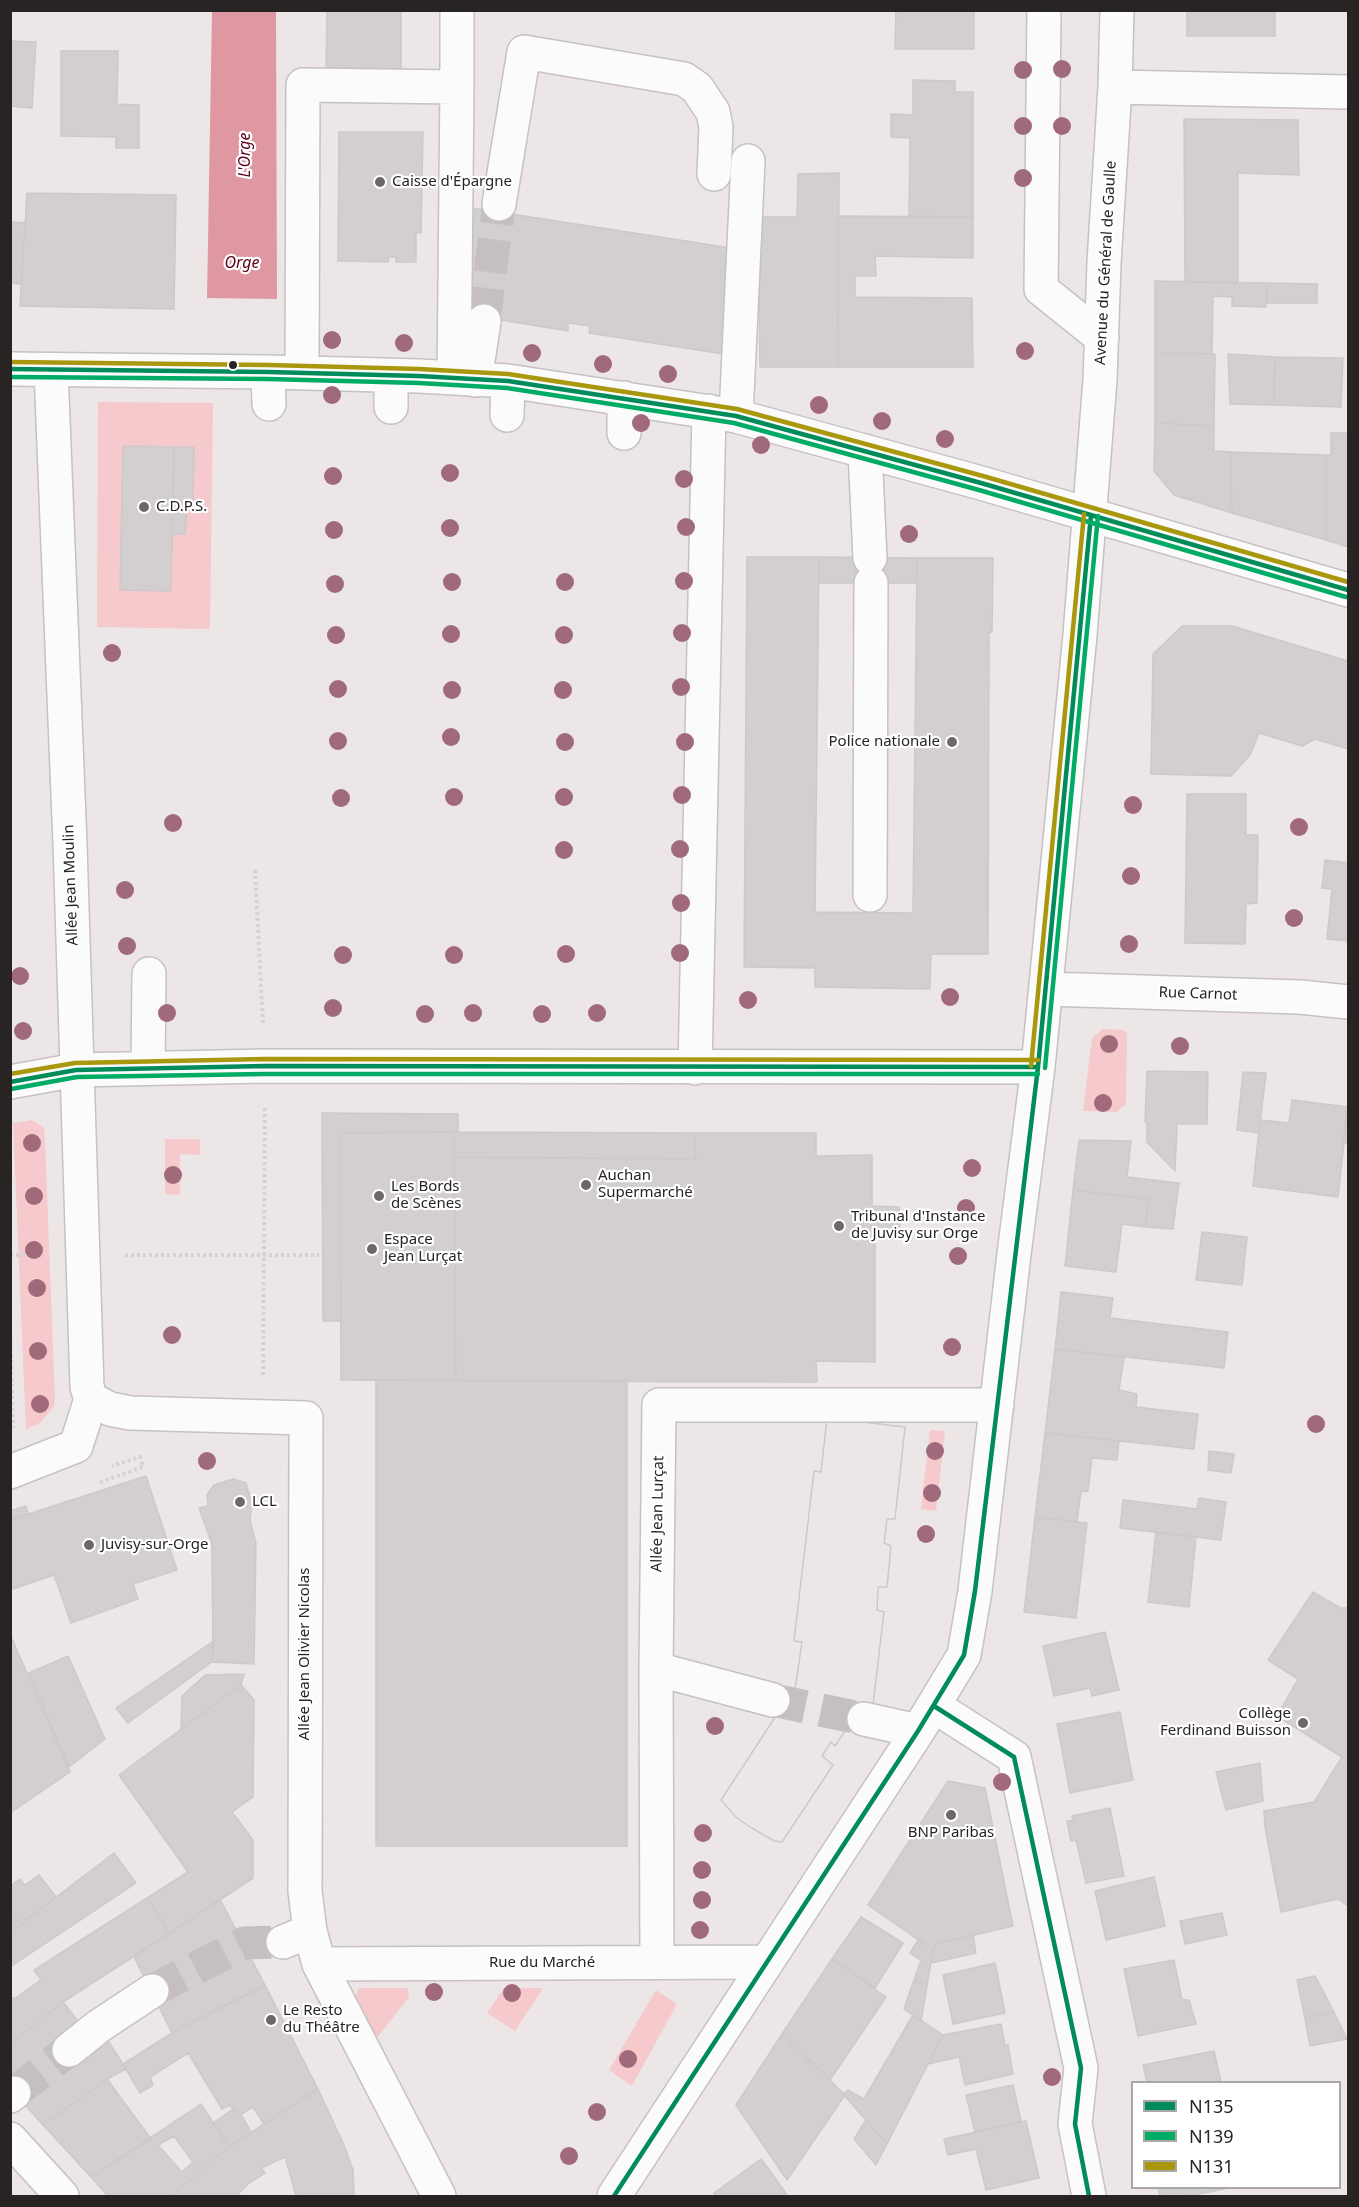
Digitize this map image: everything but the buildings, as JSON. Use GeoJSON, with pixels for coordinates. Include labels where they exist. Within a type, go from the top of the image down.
{"type":"FeatureCollection","features":[{"type":"Feature","properties":{"kind":"street"},"geometry":{"type":"LineString","coordinates":[[457,10],[465,379]]}},
{"type":"Feature","properties":{"kind":"street"},"geometry":{"type":"LineString","coordinates":[[1044,10],[1041,289],[1102,338]]}},
{"type":"Feature","properties":{"kind":"street","name":"Avenue du Général de Gaulle"},"geometry":{"type":"LineString","coordinates":[[614,2196],[926,1719],[964,1654],[975,1591],[1047,989],[1091,515],[1115,87],[1117,10]]}},
{"type":"Feature","properties":{"kind":"street"},"geometry":{"type":"LineString","coordinates":[[499,204],[524,52],[684,79],[697,88],[713,112],[716,127],[714,174]]}},
{"type":"Feature","properties":{"kind":"street"},"geometry":{"type":"LineString","coordinates":[[302,373],[303,85],[457,87]]}},
{"type":"Feature","properties":{"kind":"street"},"geometry":{"type":"LineString","coordinates":[[1115,87],[1348,92]]}},
{"type":"Feature","properties":{"kind":"street"},"geometry":{"type":"LineString","coordinates":[[696,1068],[722,414],[748,161]]}},
{"type":"Feature","properties":{"kind":"street"},"geometry":{"type":"LineString","coordinates":[[465,379],[484,321]]}},
{"type":"Feature","properties":{"kind":"street"},"geometry":{"type":"LineString","coordinates":[[10,369],[302,373],[391,391],[465,379],[508,381],[722,414],[865,451],[1348,591]]}},
{"type":"Feature","properties":{"kind":"street","name":"Allée Jean Moulin"},"geometry":{"type":"LineString","coordinates":[[51,370],[70,844],[87,1387],[91,1399]]}},
{"type":"Feature","properties":{"kind":"street"},"geometry":{"type":"LineString","coordinates":[[268,372],[269,405]]}},
{"type":"Feature","properties":{"kind":"street"},"geometry":{"type":"LineString","coordinates":[[507,415],[508,381]]}},
{"type":"Feature","properties":{"kind":"street"},"geometry":{"type":"LineString","coordinates":[[624,398],[624,432]]}},
{"type":"Feature","properties":{"kind":"street"},"geometry":{"type":"LineString","coordinates":[[865,451],[871,570],[870,894]]}},
{"type":"Feature","properties":{"kind":"street"},"geometry":{"type":"LineString","coordinates":[[148,1068],[149,974]]}},
{"type":"Feature","properties":{"kind":"street","name":"Rue Carnot"},"geometry":{"type":"LineString","coordinates":[[1047,989],[1300,997],[1348,1002]]}},
{"type":"Feature","properties":{"kind":"street"},"geometry":{"type":"LineString","coordinates":[[10,1082],[76,1070],[265,1066],[1038,1067]]}},
{"type":"Feature","properties":{"kind":"street"},"geometry":{"type":"LineString","coordinates":[[18,1470],[76,1446],[91,1399]]}},
{"type":"Feature","properties":{"kind":"street","name":"Allée Jean Olivier Nicolas"},"geometry":{"type":"LineString","coordinates":[[91,1399],[110,1410],[130,1413],[306,1418],[305,1891],[296,1937],[319,1964],[439,2196]]}},
{"type":"Feature","properties":{"kind":"street","name":"Allée Jean Lurçat"},"geometry":{"type":"LineString","coordinates":[[657,1962],[656,1669],[659,1405],[997,1405]]}},
{"type":"Feature","properties":{"kind":"street"},"geometry":{"type":"LineString","coordinates":[[656,1669],[773,1700]]}},
{"type":"Feature","properties":{"kind":"street"},"geometry":{"type":"LineString","coordinates":[[864,1719],[926,1719],[1014,1757],[1081,2068],[1075,2124],[1089,2196]]}},
{"type":"Feature","properties":{"kind":"street","name":"Rue du Marché"},"geometry":{"type":"LineString","coordinates":[[319,1964],[766,1962]]}},
{"type":"Feature","properties":{"kind":"street"},"geometry":{"type":"LineString","coordinates":[[69,2050],[99,2026],[152,1991]]}},
{"type":"Feature","properties":{"kind":"street"},"geometry":{"type":"LineString","coordinates":[[10,2139],[62,2196]]}},
{"type":"Feature","properties":{"kind":"path"},"geometry":{"type":"LineString","coordinates":[[255,870],[265,1066],[263,1415]]}},
{"type":"Feature","properties":{"kind":"path"},"geometry":{"type":"LineString","coordinates":[[10,1256],[320,1256]]}},
{"type":"Feature","properties":{"kind":"path"},"geometry":{"type":"LineString","coordinates":[[10,1324],[13,1435],[18,1470]]}},
{"type":"Feature","properties":{"kind":"shaded area"},"geometry":{"type":"Polygon","coordinates":[[[98,402],[213,403],[210,629],[97,627],[98,402]]]}},
{"type":"Feature","properties":{"kind":"shaded area"},"geometry":{"type":"Polygon","coordinates":[[[1103,1029],[1123,1030],[1127,1034],[1126,1104],[1117,1112],[1083,1111],[1092,1038],[1103,1029]]]}},
{"type":"Feature","properties":{"kind":"shaded area"},"geometry":{"type":"Polygon","coordinates":[[[32,1120],[44,1128],[45,1140],[55,1401],[54,1406],[41,1422],[26,1430],[13,1123],[32,1120]]]}},
{"type":"Feature","properties":{"kind":"shaded area"},"geometry":{"type":"Polygon","coordinates":[[[165,1139],[200,1139],[200,1155],[180,1154],[180,1195],[165,1194],[165,1139]]]}},
{"type":"Feature","properties":{"kind":"shaded area"},"geometry":{"type":"Polygon","coordinates":[[[930,1430],[945,1431],[936,1511],[921,1509],[930,1430]]]}},
{"type":"Feature","properties":{"kind":"shaded area"},"geometry":{"type":"Polygon","coordinates":[[[359,1988],[408,1988],[409,1997],[372,2044],[354,1999],[359,1988]]]}},
{"type":"Feature","properties":{"kind":"shaded area"},"geometry":{"type":"Polygon","coordinates":[[[504,1988],[543,1988],[515,2031],[487,2013],[504,1988]]]}},
{"type":"Feature","properties":{"kind":"shaded area"},"geometry":{"type":"Polygon","coordinates":[[[656,1990],[677,2004],[632,2086],[609,2070],[656,1990]]]}},
{"type":"Feature","properties":{"kind":"water","name":"Orge"},"geometry":{"type":"Polygon","coordinates":[[[212,11],[276,11],[277,299],[207,298],[212,11]]]}},
{"type":"Feature","properties":{"kind":"tunnel"},"geometry":{"type":"LineString","coordinates":[[484,321],[499,204]]}},
{"type":"Feature","properties":{"kind":"tunnel"},"geometry":{"type":"LineString","coordinates":[[773,1700],[864,1719]]}},
{"type":"Feature","properties":{"kind":"tunnel"},"geometry":{"type":"LineString","coordinates":[[152,1991],[244,1943],[283,1942]]}},
{"type":"Feature","properties":{"kind":"tunnel"},"geometry":{"type":"LineString","coordinates":[[14,2093],[69,2050]]}},
{"type":"Feature","properties":{"kind":"transit line","name":"N131"},"geometry":{"type":"LineString","coordinates":[[10,362],[268,365],[508,374],[737,409],[983,476],[1348,582]]}},
{"type":"Feature","properties":{"kind":"transit line","name":"N135"},"geometry":{"type":"LineString","coordinates":[[10,369],[268,372],[508,381],[736,416],[981,483],[1348,590]]}},
{"type":"Feature","properties":{"kind":"transit line","name":"N139"},"geometry":{"type":"LineString","coordinates":[[10,377],[268,379],[507,388],[734,423],[979,490],[1346,597]]}},
{"type":"Feature","properties":{"kind":"transit line","name":"N131"},"geometry":{"type":"LineString","coordinates":[[1031,1066],[1084,514]]}},
{"type":"Feature","properties":{"kind":"transit line","name":"N135"},"geometry":{"type":"LineString","coordinates":[[614,2196],[918,1731],[964,1655],[975,1591],[1038,1067],[1091,515]]}},
{"type":"Feature","properties":{"kind":"transit line","name":"N139"},"geometry":{"type":"LineString","coordinates":[[1045,1068],[1098,516]]}},
{"type":"Feature","properties":{"kind":"transit line","name":"N131"},"geometry":{"type":"LineString","coordinates":[[10,1074],[75,1063],[265,1059],[1038,1060]]}},
{"type":"Feature","properties":{"kind":"transit line","name":"N135"},"geometry":{"type":"LineString","coordinates":[[10,1082],[76,1070],[265,1066],[1038,1067]]}},
{"type":"Feature","properties":{"kind":"transit line","name":"N139"},"geometry":{"type":"LineString","coordinates":[[11,1089],[77,1077],[265,1074],[1038,1074]]}},
{"type":"Feature","properties":{"kind":"transit line","name":"N135"},"geometry":{"type":"LineString","coordinates":[[934,1706],[1014,1757],[1081,2068],[1075,2124],[1089,2196]]}},
{"type":"Feature","properties":{"kind":"place","name":"Caisse d'Épargne"},"geometry":{"type":"Point","coordinates":[380,182]}},
{"type":"Feature","properties":{"kind":"place","name":"C.D.P.S."},"geometry":{"type":"Point","coordinates":[144,507]}},
{"type":"Feature","properties":{"kind":"place","name":"Police nationale"},"geometry":{"type":"Point","coordinates":[952,742]}},
{"type":"Feature","properties":{"kind":"place","name":"Auchan Supermarché"},"geometry":{"type":"Point","coordinates":[586,1185]}},
{"type":"Feature","properties":{"kind":"place","name":"Les Bords de Scènes"},"geometry":{"type":"Point","coordinates":[379,1196]}},
{"type":"Feature","properties":{"kind":"place","name":"Tribunal d'Instance de Juvisy sur Orge"},"geometry":{"type":"Point","coordinates":[839,1226]}},
{"type":"Feature","properties":{"kind":"place","name":"Espace Jean Lurçat"},"geometry":{"type":"Point","coordinates":[372,1249]}},
{"type":"Feature","properties":{"kind":"place","name":"LCL"},"geometry":{"type":"Point","coordinates":[240,1502]}},
{"type":"Feature","properties":{"kind":"place","name":"Juvisy-sur-Orge"},"geometry":{"type":"Point","coordinates":[89,1545]}},
{"type":"Feature","properties":{"kind":"place","name":"Collège Ferdinand Buisson"},"geometry":{"type":"Point","coordinates":[1303,1723]}},
{"type":"Feature","properties":{"kind":"place","name":"BNP Paribas"},"geometry":{"type":"Point","coordinates":[951,1815]}},
{"type":"Feature","properties":{"kind":"place","name":"Le Resto du Théâtre"},"geometry":{"type":"Point","coordinates":[271,2020]}},
{"type":"Feature","properties":{"kind":"water label","name":"L'Orge"},"geometry":{"type":"Point","coordinates":[245,155]}}]}
